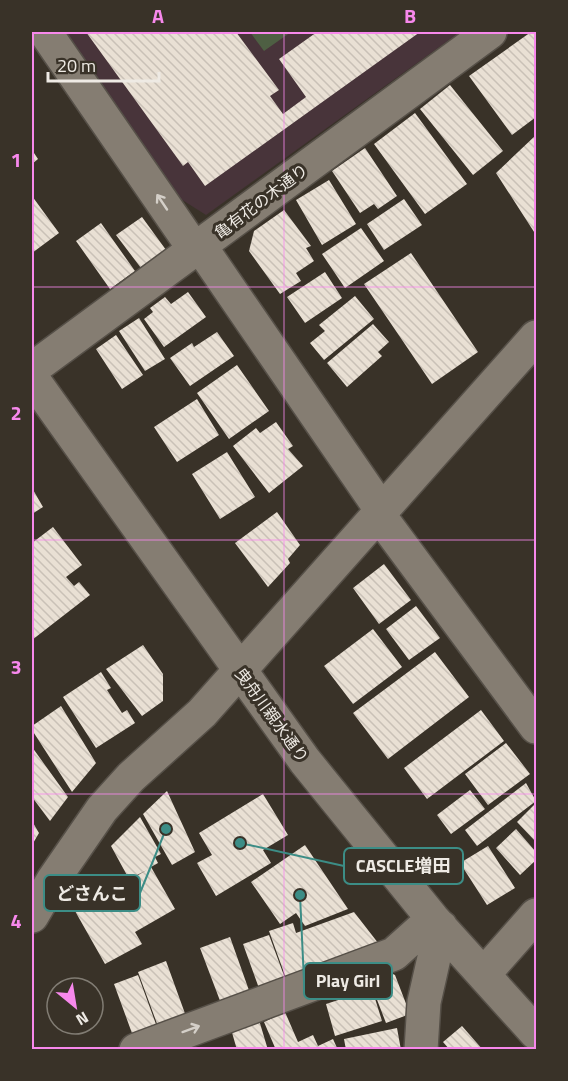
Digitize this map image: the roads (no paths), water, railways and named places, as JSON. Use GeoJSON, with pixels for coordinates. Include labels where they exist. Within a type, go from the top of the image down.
{"type":"FeatureCollection","features":[{"type":"Feature","properties":{"kind":"street"},"geometry":{"type":"LineString","coordinates":[[45,32],[381,513],[537,727]]}},
{"type":"Feature","properties":{"kind":"street","name":"亀有花の木通り"},"geometry":{"type":"LineString","coordinates":[[32,369],[490,32]]}},
{"type":"Feature","properties":{"kind":"street"},"geometry":{"type":"LineString","coordinates":[[32,916],[52,880],[102,809],[131,777],[202,712],[537,336]]}},
{"type":"Feature","properties":{"kind":"street","name":"曳舟川親水通り"},"geometry":{"type":"LineString","coordinates":[[32,378],[305,761],[437,923],[537,1033]]}},
{"type":"Feature","properties":{"kind":"street"},"geometry":{"type":"LineString","coordinates":[[484,974],[537,915]]}},
{"type":"Feature","properties":{"kind":"street"},"geometry":{"type":"LineString","coordinates":[[136,1050],[394,954],[437,923]]}},
{"type":"Feature","properties":{"kind":"street"},"geometry":{"type":"LineString","coordinates":[[421,1050],[424,1002],[437,923]]}},
{"type":"Feature","properties":{"kind":"place","name":"どさんこ"},"geometry":{"type":"Point","coordinates":[166,829]}},
{"type":"Feature","properties":{"kind":"place","name":"CASCLE増田"},"geometry":{"type":"Point","coordinates":[240,843]}},
{"type":"Feature","properties":{"kind":"place","name":"Play Girl"},"geometry":{"type":"Point","coordinates":[300,895]}}]}
